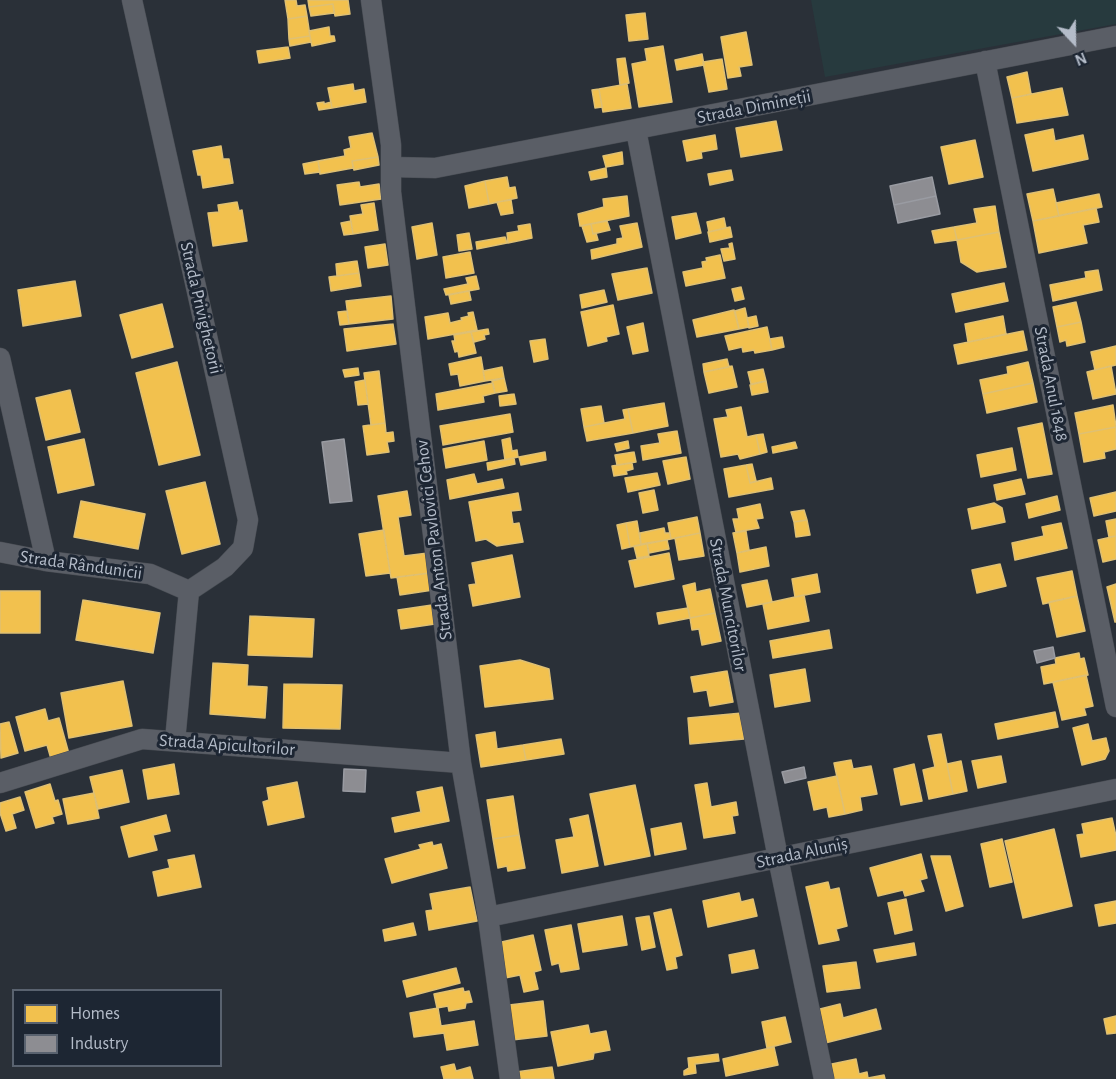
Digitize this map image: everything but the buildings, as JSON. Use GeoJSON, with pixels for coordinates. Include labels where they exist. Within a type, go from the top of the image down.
{"type":"FeatureCollection","features":[{"type":"Feature","properties":{"kind":"street","name":"Strada Privighetorii"},"geometry":{"type":"LineString","coordinates":[[132,0],[248,520],[243,548],[225,567],[189,591]]}},
{"type":"Feature","properties":{"kind":"street","name":"Strada Anton Pavlovici Cehov"},"geometry":{"type":"LineString","coordinates":[[371,0],[391,146],[393,204],[461,763],[488,917],[510,1079]]}},
{"type":"Feature","properties":{"kind":"street","name":"Strada Dimineții"},"geometry":{"type":"LineString","coordinates":[[392,167],[435,168],[1116,36]]}},
{"type":"Feature","properties":{"kind":"street","name":"Strada Anul 1848"},"geometry":{"type":"LineString","coordinates":[[985,61],[1116,706]]}},
{"type":"Feature","properties":{"kind":"street","name":"Strada Muncitorilor"},"geometry":{"type":"LineString","coordinates":[[636,130],[778,858],[824,1079]]}},
{"type":"Feature","properties":{"kind":"street"},"geometry":{"type":"LineString","coordinates":[[0,358],[46,561]]}},
{"type":"Feature","properties":{"kind":"street","name":"Strada Rândunicii"},"geometry":{"type":"LineString","coordinates":[[0,552],[46,561],[150,574],[189,591]]}},
{"type":"Feature","properties":{"kind":"street"},"geometry":{"type":"LineString","coordinates":[[175,741],[189,591]]}},
{"type":"Feature","properties":{"kind":"street","name":"Strada Apicultorilor"},"geometry":{"type":"LineString","coordinates":[[0,783],[142,739],[461,763]]}},
{"type":"Feature","properties":{"kind":"street","name":"Strada Aluniș"},"geometry":{"type":"LineString","coordinates":[[488,917],[1116,789]]}},
{"type":"Feature","properties":{"kind":"green space"},"geometry":{"type":"Polygon","coordinates":[[[811,0],[1116,0],[1116,24],[825,77],[811,0]]]}}]}
